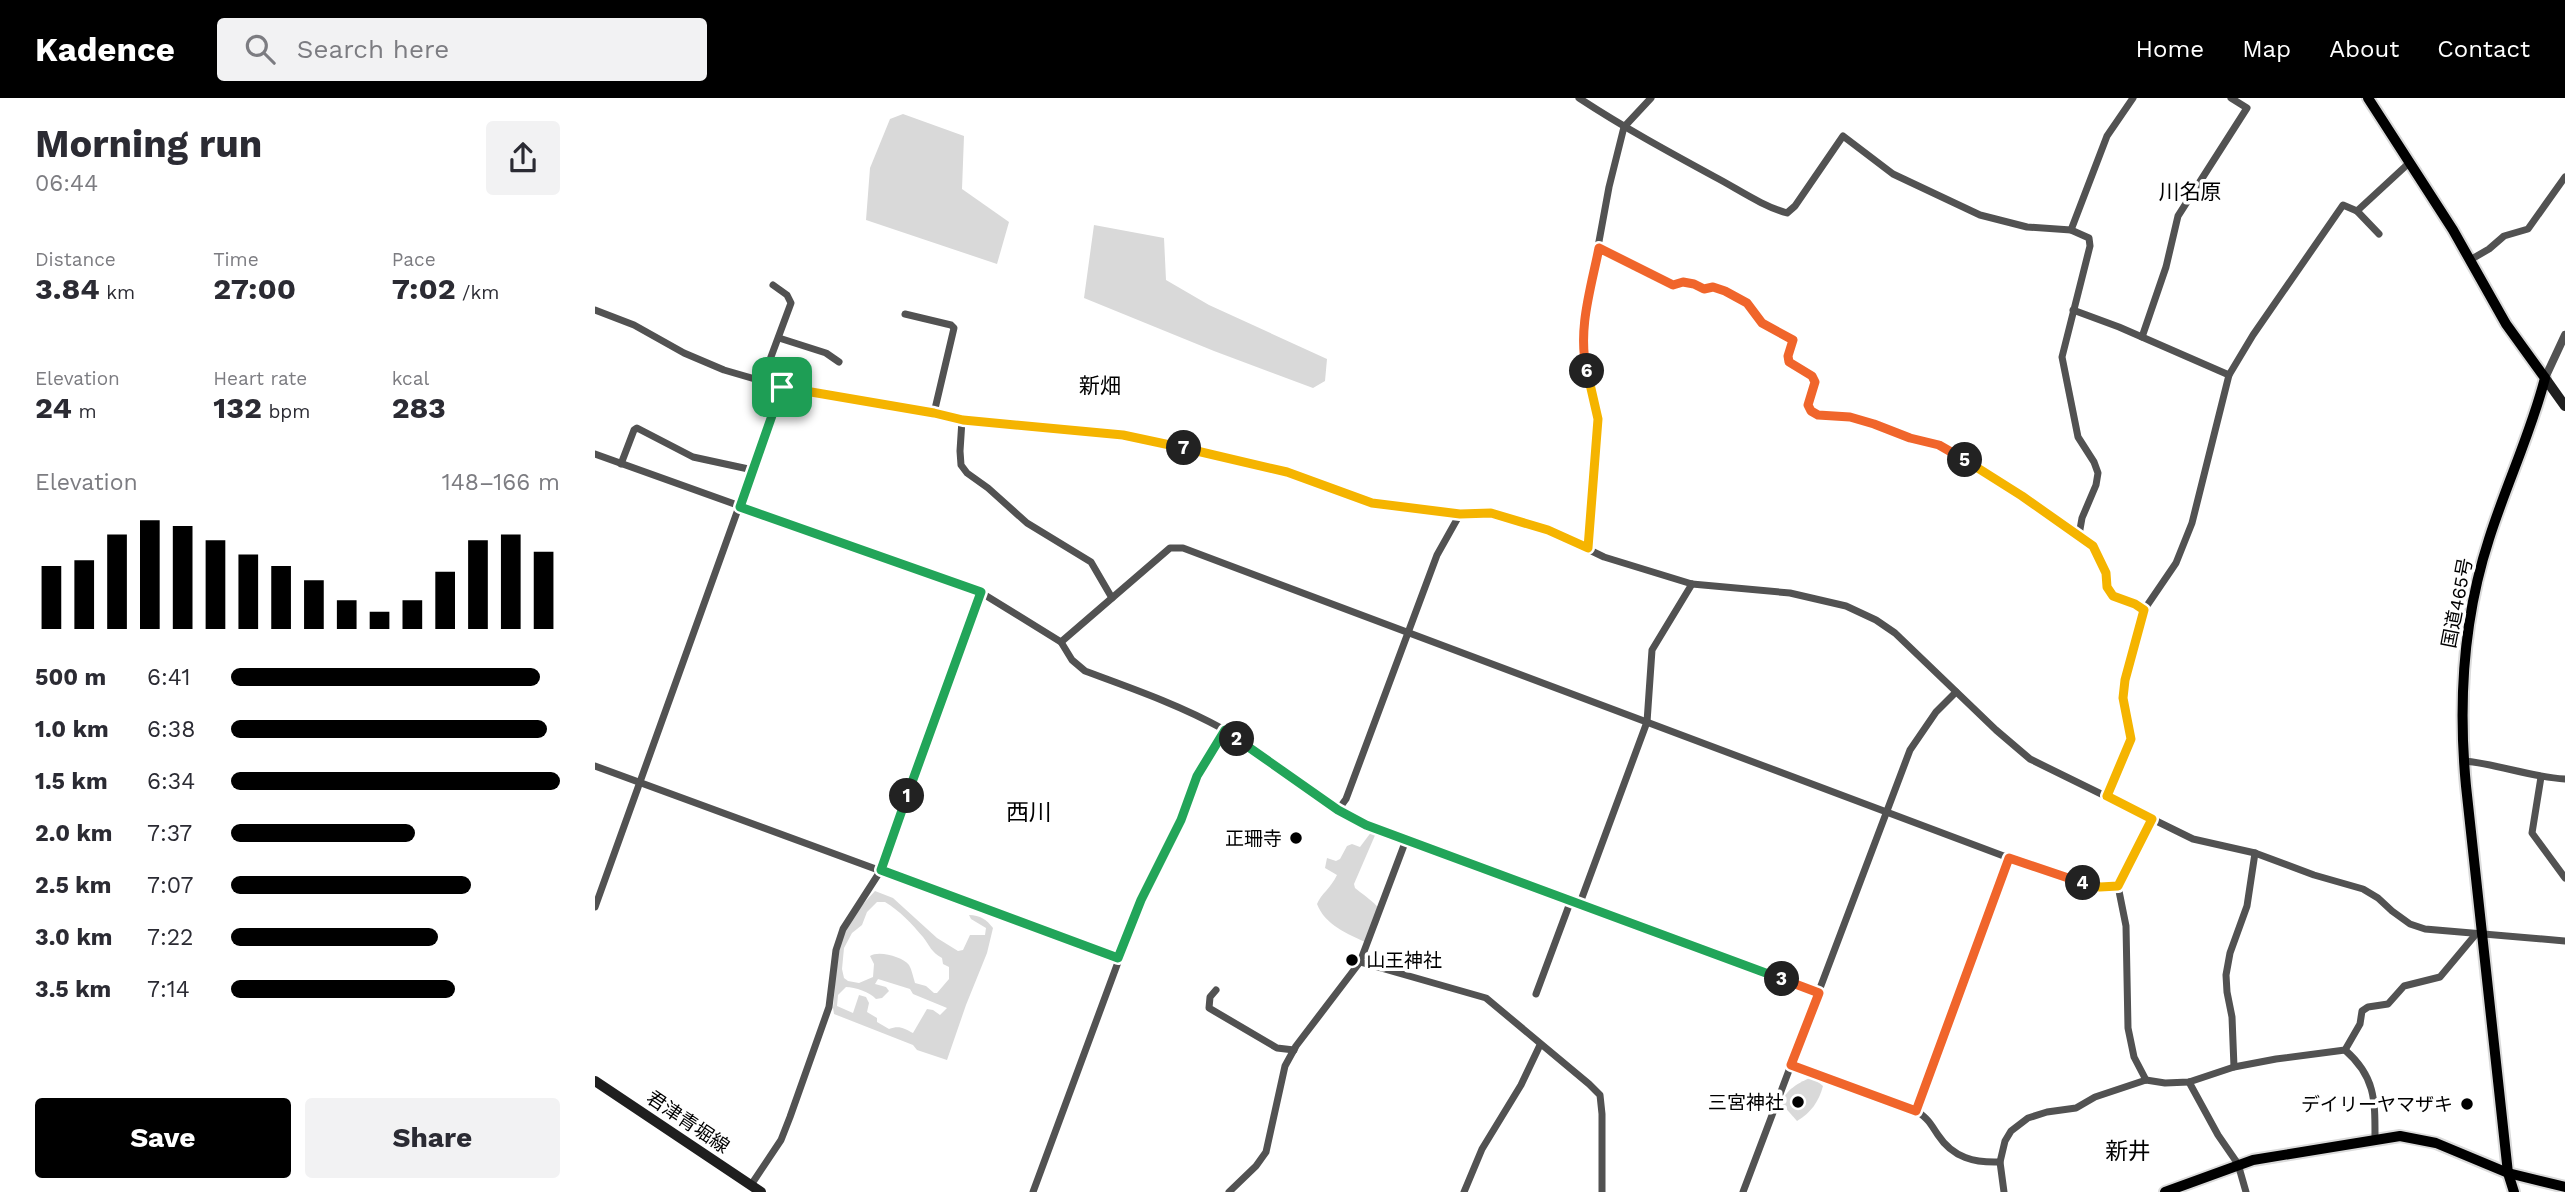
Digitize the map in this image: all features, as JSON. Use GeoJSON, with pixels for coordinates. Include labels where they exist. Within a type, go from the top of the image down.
{"type":"FeatureCollection","features":[{"type":"Feature","properties":{"kind":"main road"},"geometry":{"type":"LineString","coordinates":[[2368,98],[2507,324],[2565,406]]}},
{"type":"Feature","properties":{"kind":"main road","name":"国道465号"},"geometry":{"type":"LineString","coordinates":[[2508,1174],[2479,935],[2461,694],[2469,622],[2491,531],[2530,428],[2545,378]]}},
{"type":"Feature","properties":{"kind":"main road","name":"君津青堀線"},"geometry":{"type":"LineString","coordinates":[[595,1081],[761,1192]]}},
{"type":"Feature","properties":{"kind":"main road"},"geometry":{"type":"LineString","coordinates":[[2165,1192],[2238,1164],[2287,1152],[2400,1136],[2436,1143],[2508,1174],[2565,1187]]}},
{"type":"Feature","properties":{"kind":"main road"},"geometry":{"type":"LineString","coordinates":[[2505,1192],[2508,1174]]}},
{"type":"Feature","properties":{"kind":"main road"},"geometry":{"type":"LineString","coordinates":[[2508,1174],[2514,1192]]}},
{"type":"Feature","properties":{"kind":"street"},"geometry":{"type":"LineString","coordinates":[[1580,98],[1625,127],[1787,213],[1795,206],[1843,136],[1893,174],[1969,211],[2027,227],[2071,230],[2089,238],[2062,357],[2078,437],[2098,473],[2096,485],[2082,518],[2079,535]]}},
{"type":"Feature","properties":{"kind":"street"},"geometry":{"type":"LineString","coordinates":[[1588,548],[1598,419],[1583,356],[1584,323],[1609,187],[1625,127],[1651,98]]}},
{"type":"Feature","properties":{"kind":"street"},"geometry":{"type":"LineString","coordinates":[[2071,230],[2107,136],[2133,98]]}},
{"type":"Feature","properties":{"kind":"street"},"geometry":{"type":"LineString","coordinates":[[2142,337],[2163,276],[2178,216],[2247,108],[2231,98]]}},
{"type":"Feature","properties":{"kind":"street"},"geometry":{"type":"LineString","coordinates":[[2357,211],[2410,163]]}},
{"type":"Feature","properties":{"kind":"street"},"geometry":{"type":"LineString","coordinates":[[2470,260],[2504,236],[2528,229],[2565,177]]}},
{"type":"Feature","properties":{"kind":"street"},"geometry":{"type":"LineString","coordinates":[[2107,796],[2131,739],[2123,698],[2125,680],[2144,610],[2176,563],[2192,523],[2229,375],[2253,335],[2343,205],[2357,211],[2379,234]]}},
{"type":"Feature","properties":{"kind":"street"},"geometry":{"type":"LineString","coordinates":[[1599,248],[1673,285],[1683,282],[1704,289],[1713,287],[1747,303],[1762,323],[1793,340],[1789,362],[1812,376],[1815,382],[1808,405],[1811,411],[1818,415],[1850,417],[1939,445],[2004,484],[2093,546],[2102,560],[2107,587],[2113,596],[2144,610]]}},
{"type":"Feature","properties":{"kind":"street"},"geometry":{"type":"LineString","coordinates":[[762,381],[791,303],[787,295],[773,285]]}},
{"type":"Feature","properties":{"kind":"street"},"geometry":{"type":"LineString","coordinates":[[595,310],[633,325],[684,353],[724,370],[782,387],[963,420],[1123,435],[1287,472],[1372,503],[1460,514],[1491,513],[1515,519],[1548,530],[1604,557],[1692,584],[1790,593],[1846,606],[1876,620],[1895,633],[1955,692],[2031,759],[2193,839],[2255,853],[2314,875],[2363,889],[2410,924],[2425,929],[2565,941]]}},
{"type":"Feature","properties":{"kind":"street"},"geometry":{"type":"LineString","coordinates":[[2073,310],[2229,375]]}},
{"type":"Feature","properties":{"kind":"street"},"geometry":{"type":"LineString","coordinates":[[905,314],[954,328],[934,413]]}},
{"type":"Feature","properties":{"kind":"street"},"geometry":{"type":"LineString","coordinates":[[2545,378],[2565,335]]}},
{"type":"Feature","properties":{"kind":"street"},"geometry":{"type":"LineString","coordinates":[[779,338],[818,350],[839,362]]}},
{"type":"Feature","properties":{"kind":"street"},"geometry":{"type":"LineString","coordinates":[[595,907],[782,387]]}},
{"type":"Feature","properties":{"kind":"street"},"geometry":{"type":"LineString","coordinates":[[963,420],[960,452],[961,465],[967,473],[1027,523],[1091,562],[1112,598]]}},
{"type":"Feature","properties":{"kind":"street"},"geometry":{"type":"LineString","coordinates":[[621,464],[637,428],[693,457],[753,470]]}},
{"type":"Feature","properties":{"kind":"street"},"geometry":{"type":"LineString","coordinates":[[595,454],[981,592],[1062,642],[1072,660],[1085,671],[1225,730],[1338,810],[1366,825],[1819,993]]}},
{"type":"Feature","properties":{"kind":"street"},"geometry":{"type":"LineString","coordinates":[[1338,810],[1346,799],[1437,555],[1460,514]]}},
{"type":"Feature","properties":{"kind":"street"},"geometry":{"type":"LineString","coordinates":[[1062,642],[1170,548],[1183,548],[2009,858],[2087,884],[2118,886]]}},
{"type":"Feature","properties":{"kind":"street"},"geometry":{"type":"LineString","coordinates":[[1580,903],[1647,722],[1651,650],[1692,584]]}},
{"type":"Feature","properties":{"kind":"street"},"geometry":{"type":"LineString","coordinates":[[751,1185],[781,1140],[790,1117],[829,1007],[836,950],[843,929],[881,870],[981,592]]}},
{"type":"Feature","properties":{"kind":"street"},"geometry":{"type":"LineString","coordinates":[[1743,1192],[1910,750],[1935,712],[1955,692]]}},
{"type":"Feature","properties":{"kind":"street"},"geometry":{"type":"LineString","coordinates":[[1034,1192],[1141,900],[1181,820],[1197,776],[1225,730]]}},
{"type":"Feature","properties":{"kind":"street"},"geometry":{"type":"LineString","coordinates":[[2464,761],[2541,777],[2565,779]]}},
{"type":"Feature","properties":{"kind":"street"},"geometry":{"type":"LineString","coordinates":[[595,766],[1118,958]]}},
{"type":"Feature","properties":{"kind":"street"},"geometry":{"type":"LineString","coordinates":[[2541,777],[2532,833],[2565,878]]}},
{"type":"Feature","properties":{"kind":"street"},"geometry":{"type":"LineString","coordinates":[[2146,1080],[2134,1057],[2128,1028],[2126,926],[2118,886],[2152,819]]}},
{"type":"Feature","properties":{"kind":"street"},"geometry":{"type":"LineString","coordinates":[[1229,1192],[1256,1166],[1266,1152],[1285,1066],[1360,962],[1406,840]]}},
{"type":"Feature","properties":{"kind":"street"},"geometry":{"type":"LineString","coordinates":[[2234,1067],[2227,975],[2230,953],[2247,906],[2255,853]]}},
{"type":"Feature","properties":{"kind":"street"},"geometry":{"type":"LineString","coordinates":[[1916,1111],[2009,858]]}},
{"type":"Feature","properties":{"kind":"street"},"geometry":{"type":"LineString","coordinates":[[1536,994],[1571,900]]}},
{"type":"Feature","properties":{"kind":"street"},"geometry":{"type":"LineString","coordinates":[[2345,1050],[2360,1024],[2362,1011],[2368,1007],[2388,1004],[2403,985],[2440,977],[2479,935]]}},
{"type":"Feature","properties":{"kind":"street"},"geometry":{"type":"LineString","coordinates":[[1360,962],[1486,998],[1539,1045],[1590,1084],[1599,1096],[1602,1114],[1602,1192]]}},
{"type":"Feature","properties":{"kind":"street"},"geometry":{"type":"LineString","coordinates":[[1216,989],[1210,997],[1209,1008],[1277,1048],[1294,1050]]}},
{"type":"Feature","properties":{"kind":"street"},"geometry":{"type":"LineString","coordinates":[[1464,1192],[1482,1149],[1521,1085],[1539,1045]]}},
{"type":"Feature","properties":{"kind":"street"},"geometry":{"type":"LineString","coordinates":[[2004,1192],[2000,1163],[2005,1141],[2011,1131],[2028,1118],[2076,1108],[2095,1097],[2146,1080],[2165,1083],[2189,1082],[2234,1067],[2345,1050]]}},
{"type":"Feature","properties":{"kind":"street"},"geometry":{"type":"LineString","coordinates":[[2345,1050],[2359,1063],[2375,1098],[2375,1139]]}},
{"type":"Feature","properties":{"kind":"street"},"geometry":{"type":"LineString","coordinates":[[1791,1065],[1916,1111],[1931,1121],[1938,1135],[1951,1150],[1978,1163],[2000,1163]]}},
{"type":"Feature","properties":{"kind":"street"},"geometry":{"type":"LineString","coordinates":[[2189,1082],[2218,1135],[2238,1164],[2246,1192]]}},
{"type":"Feature","properties":{"kind":"shaded area"},"geometry":{"type":"Polygon","coordinates":[[[903,114],[964,136],[962,189],[1009,222],[997,264],[866,220],[870,168],[890,119],[903,114]]]}},
{"type":"Feature","properties":{"kind":"shaded area"},"geometry":{"type":"Polygon","coordinates":[[[1094,225],[1164,238],[1166,280],[1209,305],[1327,359],[1325,381],[1313,388],[1084,298],[1094,225]]]}},
{"type":"Feature","properties":{"kind":"shaded area"},"geometry":{"type":"Polygon","coordinates":[[[1372,831],[1376,833],[1354,884],[1380,911],[1378,924],[1367,943],[1331,923],[1317,904],[1337,875],[1325,868],[1327,858],[1336,861],[1347,846],[1352,844],[1360,847],[1372,831]]]}},
{"type":"Feature","properties":{"kind":"shaded area"},"geometry":{"type":"Polygon","coordinates":[[[875,891],[893,898],[937,938],[958,951],[963,950],[970,935],[985,935],[986,928],[969,915],[983,918],[993,928],[987,953],[947,1060],[834,1014],[838,947],[849,924],[875,891]],[[877,902],[867,912],[862,925],[852,933],[844,948],[844,978],[859,983],[873,977],[874,964],[870,956],[885,954],[906,962],[915,983],[937,993],[949,979],[949,967],[943,964],[942,958],[901,914],[885,902],[877,902]],[[878,979],[875,984],[886,987],[889,991],[882,998],[876,999],[862,990],[846,987],[838,995],[837,1006],[853,1013],[859,995],[866,997],[869,1003],[867,1012],[877,1018],[877,1022],[889,1029],[896,1027],[913,1033],[927,1009],[940,1015],[947,1008],[913,994],[910,989],[878,979]]]}},
{"type":"Feature","properties":{"kind":"shaded area"},"geometry":{"type":"Polygon","coordinates":[[[1812,1077],[1823,1086],[1817,1102],[1797,1121],[1782,1104],[1783,1099],[1793,1087],[1812,1077]]]}},
{"type":"Feature","properties":{"kind":"place","name":"正珊寺"},"geometry":{"type":"Point","coordinates":[1296,838]}},
{"type":"Feature","properties":{"kind":"place","name":"山王神社"},"geometry":{"type":"Point","coordinates":[1352,960]}},
{"type":"Feature","properties":{"kind":"place","name":"三宮神社"},"geometry":{"type":"Point","coordinates":[1798,1102]}},
{"type":"Feature","properties":{"kind":"place","name":"デイリーヤマザキ"},"geometry":{"type":"Point","coordinates":[2467,1104]}},
{"type":"Feature","properties":{"kind":"district","name":"川名原"},"geometry":{"type":"Point","coordinates":[2190,191]}},
{"type":"Feature","properties":{"kind":"district","name":"新畑"},"geometry":{"type":"Point","coordinates":[1100,385]}},
{"type":"Feature","properties":{"kind":"district","name":"西川"},"geometry":{"type":"Point","coordinates":[1029,812]}},
{"type":"Feature","properties":{"kind":"district","name":"新井"},"geometry":{"type":"Point","coordinates":[2128,1151]}},
{"type":"Feature","properties":{"kind":"route"},"geometry":{"type":"LineString","coordinates":[[1599,248],[1673,285],[1683,282],[1704,289],[1713,287],[1747,303],[1762,323],[1793,340],[1789,362],[1812,376],[1815,382],[1808,405],[1811,411],[1818,415],[1850,417],[1939,445],[2022,496],[2093,546],[2102,560],[2107,587],[2113,596],[2144,610],[2125,680],[2123,698],[2131,739],[2107,796],[2152,819],[2118,886],[2100,887],[2067,879],[2009,858],[1916,1111],[1791,1065],[1819,993],[1366,825],[1338,810],[1225,730],[1197,776],[1181,820],[1141,900],[1118,958],[881,870],[981,592],[740,507],[782,387],[963,420],[1123,435],[1287,472],[1332,491],[1372,503],[1460,514],[1491,513],[1548,530],[1588,548],[1598,419],[1583,356],[1584,323],[1599,248]]}}]}
